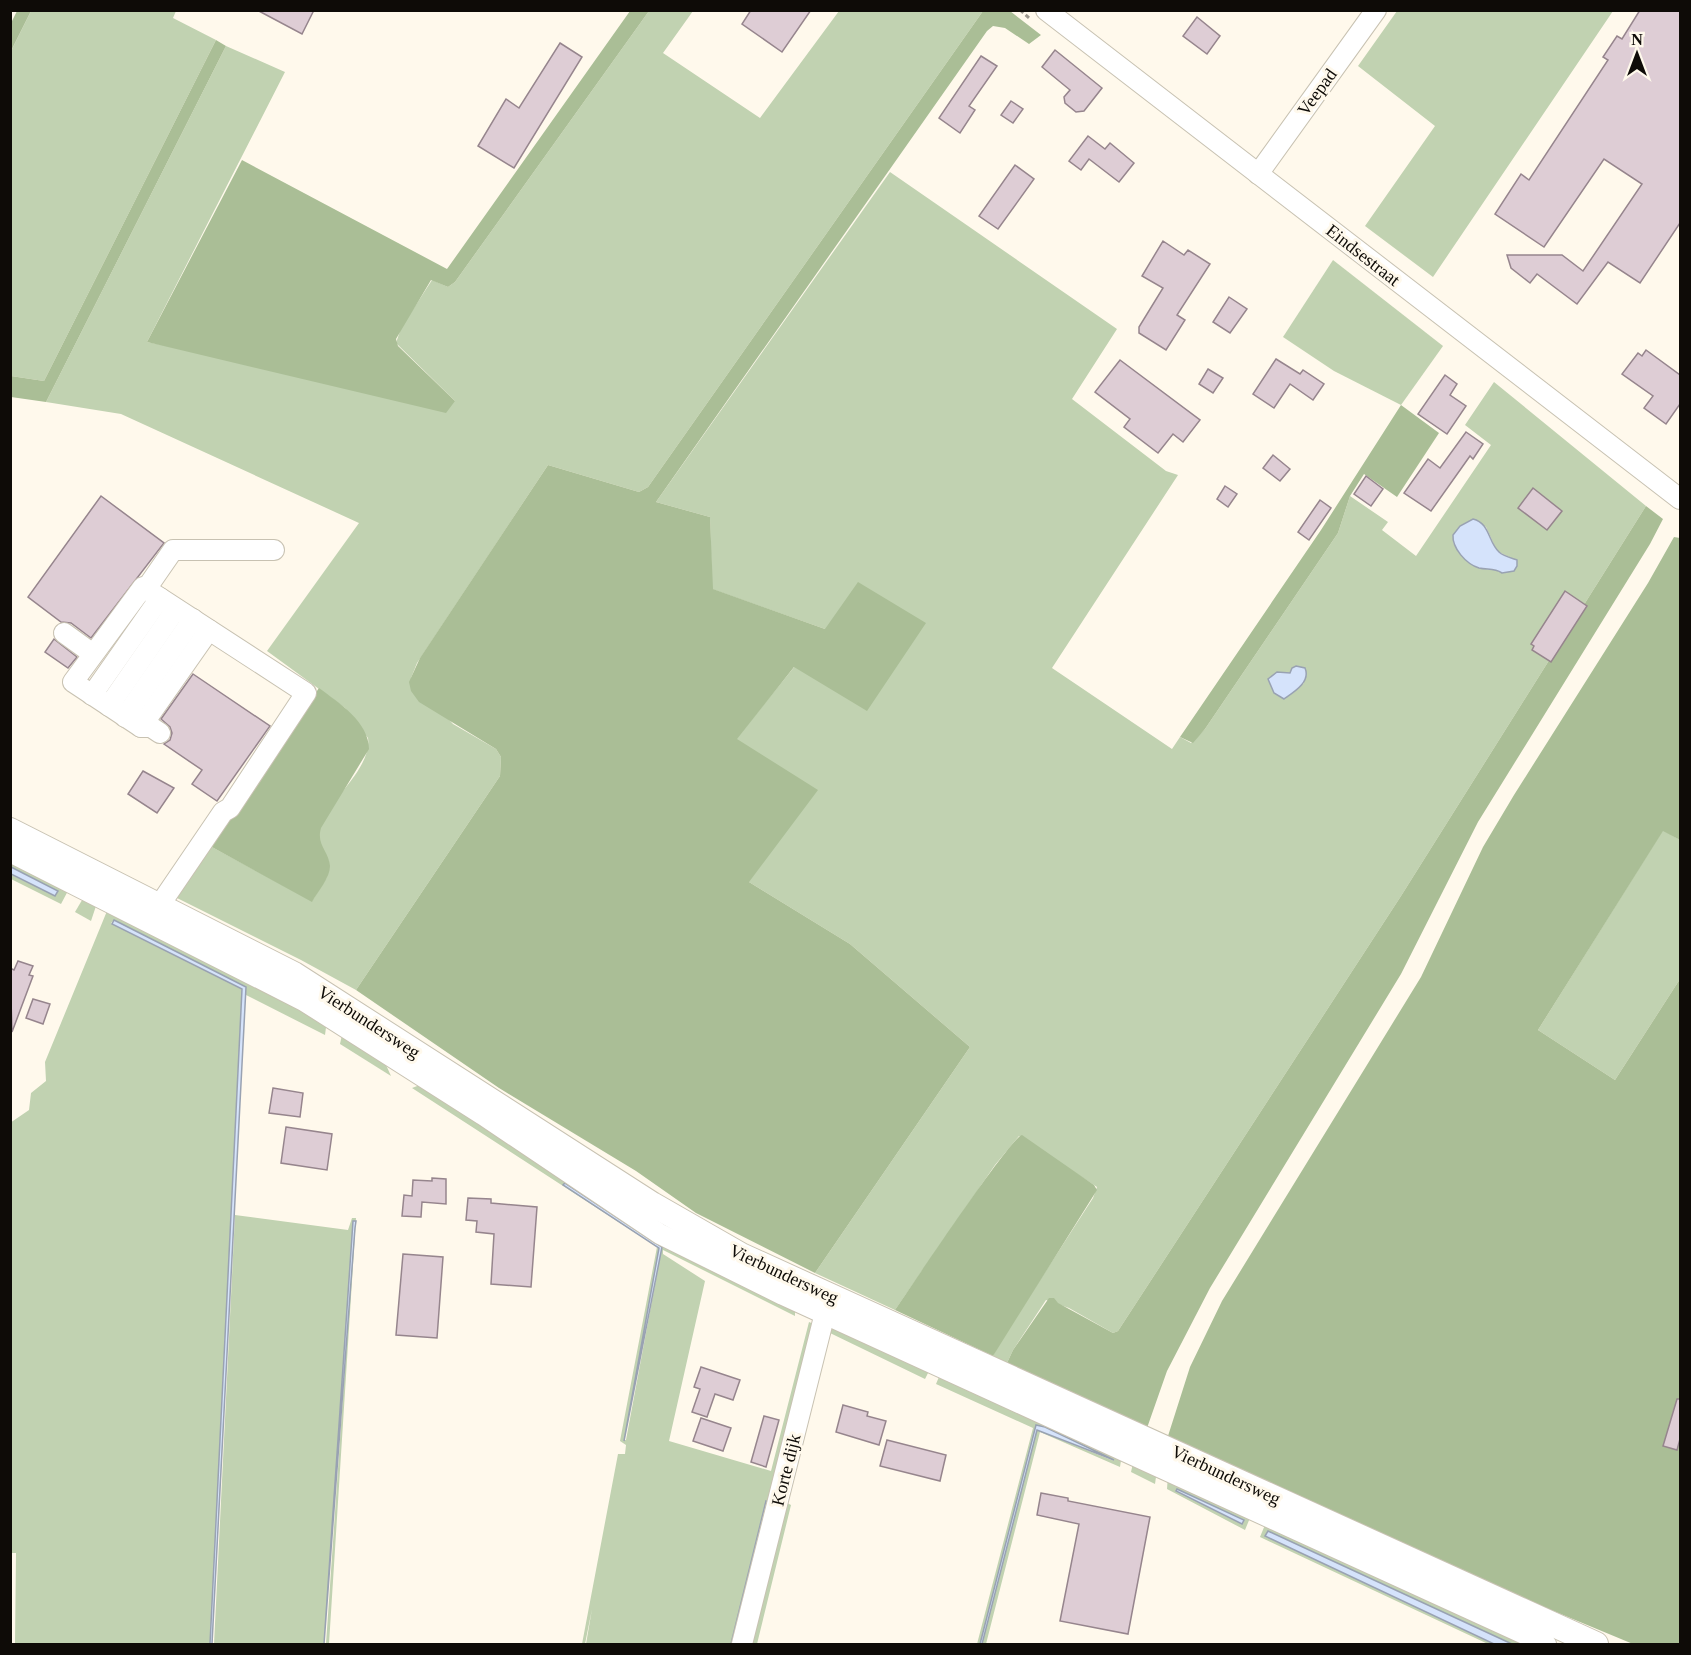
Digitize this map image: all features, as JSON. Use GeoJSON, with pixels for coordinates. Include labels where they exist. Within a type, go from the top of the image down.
{"type":"FeatureCollection","features":[{"type":"Feature","properties":{"kind":"main road","name":"Vierbundersweg"},"geometry":{"type":"LineString","coordinates":[[10,830],[294,974],[652,1204],[827,1304],[1596,1644]]}},
{"type":"Feature","properties":{"kind":"street","name":"Eindsestraat"},"geometry":{"type":"LineString","coordinates":[[1046,10],[1680,499]]}},
{"type":"Feature","properties":{"kind":"street","name":"Veepad"},"geometry":{"type":"LineString","coordinates":[[1258,174],[1376,10]]}},
{"type":"Feature","properties":{"kind":"street"},"geometry":{"type":"LineString","coordinates":[[125,717],[177,609],[173,550],[274,550]]}},
{"type":"Feature","properties":{"kind":"street"},"geometry":{"type":"LineString","coordinates":[[159,906],[223,812],[230,808],[306,693],[142,587],[73,682],[125,717],[160,733]]}},
{"type":"Feature","properties":{"kind":"street"},"geometry":{"type":"LineString","coordinates":[[92,695],[177,609]]}},
{"type":"Feature","properties":{"kind":"street"},"geometry":{"type":"LineString","coordinates":[[125,717],[177,609]]}},
{"type":"Feature","properties":{"kind":"street"},"geometry":{"type":"LineString","coordinates":[[64,633],[93,654]]}},
{"type":"Feature","properties":{"kind":"street","name":"Vierbundersweg"},"geometry":{"type":"LineString","coordinates":[[10,852],[304,1001],[473,1108],[660,1234],[827,1304],[1546,1644]]}},
{"type":"Feature","properties":{"kind":"street","name":"Korte dijk"},"geometry":{"type":"LineString","coordinates":[[742,1644],[827,1304]]}},
{"type":"Feature","properties":{"kind":"green space"},"geometry":{"type":"Polygon","coordinates":[[[17,11],[31,11],[11,51],[11,23],[17,11]]]}},
{"type":"Feature","properties":{"kind":"green space"},"geometry":{"type":"Polygon","coordinates":[[[31,11],[176,11],[173,18],[216,40],[44,381],[11,376],[11,51],[31,11]]]}},
{"type":"Feature","properties":{"kind":"green space"},"geometry":{"type":"Polygon","coordinates":[[[630,11],[649,11],[455,282],[448,287],[431,280],[396,339],[398,346],[455,401],[446,413],[147,342],[242,160],[447,269],[630,11]]]}},
{"type":"Feature","properties":{"kind":"green space"},"geometry":{"type":"Polygon","coordinates":[[[649,11],[693,11],[663,53],[760,118],[839,11],[983,11],[648,487],[639,492],[548,465],[417,663],[411,678],[453,724],[496,749],[501,757],[500,776],[356,990],[175,897],[210,846],[312,901],[327,877],[329,862],[319,841],[320,829],[333,804],[362,764],[367,751],[368,738],[345,708],[267,651],[359,523],[121,414],[46,402],[226,46],[285,72],[147,342],[455,401],[396,343],[401,328],[432,280],[448,287],[455,282],[649,11]]]}},
{"type":"Feature","properties":{"kind":"green space"},"geometry":{"type":"Polygon","coordinates":[[[983,11],[1010,11],[1041,35],[1029,44],[1005,28],[993,26],[987,31],[656,502],[710,517],[713,589],[825,629],[858,582],[926,623],[867,711],[794,667],[737,739],[818,790],[749,882],[850,944],[970,1047],[815,1273],[696,1213],[636,1171],[499,1088],[356,990],[500,776],[501,757],[496,749],[419,702],[411,691],[409,682],[420,658],[548,465],[639,492],[648,487],[983,11]]]}},
{"type":"Feature","properties":{"kind":"green space"},"geometry":{"type":"Polygon","coordinates":[[[1397,11],[1613,11],[1433,277],[1365,226],[1435,126],[1358,66],[1397,11]]]}},
{"type":"Feature","properties":{"kind":"green space"},"geometry":{"type":"Polygon","coordinates":[[[216,40],[226,46],[46,402],[11,397],[11,376],[44,381],[216,40]]]}},
{"type":"Feature","properties":{"kind":"green space"},"geometry":{"type":"Polygon","coordinates":[[[890,172],[1117,329],[1072,399],[1166,471],[1178,475],[1052,668],[1172,749],[1180,737],[1191,743],[1205,729],[1338,533],[1350,496],[1388,522],[1382,530],[1416,556],[1491,445],[1465,425],[1494,382],[1646,506],[1401,896],[1118,1331],[1113,1333],[1069,1308],[1046,1300],[1007,1363],[993,1356],[998,1345],[1093,1198],[1097,1187],[1019,1136],[995,1165],[895,1310],[815,1273],[970,1047],[850,944],[749,882],[736,739],[825,629],[712,589],[710,517],[656,502],[890,172]],[[1473,519],[1456,532],[1454,545],[1477,567],[1493,568],[1502,573],[1514,571],[1517,561],[1497,551],[1486,527],[1473,519]],[[1281,672],[1284,698],[1304,683],[1290,673],[1281,672]]]}},
{"type":"Feature","properties":{"kind":"green space"},"geometry":{"type":"Polygon","coordinates":[[[1333,260],[1443,346],[1401,405],[1334,371],[1283,337],[1333,260]]]}},
{"type":"Feature","properties":{"kind":"green space"},"geometry":{"type":"Polygon","coordinates":[[[1401,405],[1439,433],[1397,497],[1364,474],[1350,496],[1338,533],[1205,729],[1193,743],[1180,737],[1321,530],[1401,405]]]}},
{"type":"Feature","properties":{"kind":"green space"},"geometry":{"type":"Polygon","coordinates":[[[1646,506],[1663,519],[1650,544],[1478,822],[1401,974],[1210,1288],[1167,1371],[1147,1428],[1007,1363],[1013,1350],[1049,1298],[1054,1298],[1058,1303],[1113,1333],[1118,1331],[1401,896],[1646,506]]]}},
{"type":"Feature","properties":{"kind":"green space"},"geometry":{"type":"Polygon","coordinates":[[[1674,537],[1680,538],[1680,840],[1663,831],[1538,1030],[1615,1080],[1680,979],[1680,1644],[1633,1644],[1474,1578],[1168,1436],[1190,1367],[1222,1301],[1421,977],[1483,847],[1648,583],[1674,537]]]}},
{"type":"Feature","properties":{"kind":"green space"},"geometry":{"type":"Polygon","coordinates":[[[319,688],[352,714],[364,730],[369,749],[321,828],[321,844],[330,866],[326,880],[312,902],[210,846],[319,688]]]}},
{"type":"Feature","properties":{"kind":"green space"},"geometry":{"type":"Polygon","coordinates":[[[1663,830],[1680,840],[1680,979],[1615,1080],[1538,1030],[1663,830]]]}},
{"type":"Feature","properties":{"kind":"green space"},"geometry":{"type":"Polygon","coordinates":[[[11,858],[70,887],[61,904],[11,879],[10,874],[55,896],[58,892],[11,867],[11,858]]]}},
{"type":"Feature","properties":{"kind":"green space"},"geometry":{"type":"Polygon","coordinates":[[[85,895],[96,906],[91,921],[75,912],[85,895]]]}},
{"type":"Feature","properties":{"kind":"green space"},"geometry":{"type":"Polygon","coordinates":[[[107,911],[327,1020],[325,1035],[244,994],[244,986],[114,920],[111,923],[242,989],[210,1644],[15,1643],[16,1553],[10,1553],[10,1123],[29,1110],[31,1093],[46,1081],[45,1062],[107,911]]]}},
{"type":"Feature","properties":{"kind":"green space"},"geometry":{"type":"Polygon","coordinates":[[[343,1030],[382,1056],[391,1076],[340,1044],[343,1030]]]}},
{"type":"Feature","properties":{"kind":"green space"},"geometry":{"type":"Polygon","coordinates":[[[425,1083],[795,1305],[795,1316],[663,1250],[663,1254],[705,1281],[669,1441],[771,1471],[809,1322],[816,1325],[738,1644],[732,1644],[769,1502],[766,1502],[731,1644],[586,1644],[592,1609],[585,1644],[582,1644],[618,1454],[625,1454],[626,1445],[620,1441],[657,1247],[412,1088],[425,1083]],[[563,1185],[660,1248],[624,1440],[626,1440],[662,1247],[563,1185]]]}},
{"type":"Feature","properties":{"kind":"green space"},"geometry":{"type":"Polygon","coordinates":[[[1022,1135],[1094,1185],[1097,1190],[993,1356],[895,1310],[980,1186],[1013,1143],[1022,1135]]]}},
{"type":"Feature","properties":{"kind":"green space"},"geometry":{"type":"Polygon","coordinates":[[[235,1215],[348,1230],[352,1218],[356,1218],[329,1644],[326,1644],[355,1221],[324,1644],[214,1644],[235,1215]]]}},
{"type":"Feature","properties":{"kind":"green space"},"geometry":{"type":"Polygon","coordinates":[[[826,1319],[931,1367],[925,1379],[830,1333],[787,1503],[791,1505],[757,1644],[747,1644],[826,1319]]]}},
{"type":"Feature","properties":{"kind":"green space"},"geometry":{"type":"Polygon","coordinates":[[[941,1372],[1122,1454],[1120,1467],[1040,1432],[986,1644],[982,1644],[1037,1430],[1114,1461],[1046,1427],[1036,1425],[980,1644],[977,1644],[1033,1428],[936,1384],[941,1372]]]}},
{"type":"Feature","properties":{"kind":"green space"},"geometry":{"type":"Polygon","coordinates":[[[1134,1459],[1157,1470],[1155,1484],[1131,1472],[1134,1459]]]}},
{"type":"Feature","properties":{"kind":"green space"},"geometry":{"type":"Polygon","coordinates":[[[1168,1475],[1252,1513],[1245,1530],[1167,1489],[1168,1475]],[[1177,1489],[1176,1491],[1242,1524],[1244,1520],[1177,1489]]]}},
{"type":"Feature","properties":{"kind":"green space"},"geometry":{"type":"Polygon","coordinates":[[[1267,1520],[1538,1644],[1512,1644],[1268,1531],[1266,1535],[1494,1644],[1488,1644],[1260,1537],[1267,1520]]]}},
{"type":"Feature","properties":{"kind":"water"},"geometry":{"type":"Polygon","coordinates":[[[1473,519],[1483,524],[1499,552],[1517,560],[1514,571],[1502,573],[1479,568],[1469,563],[1461,555],[1453,540],[1453,535],[1460,526],[1473,519]]]}},
{"type":"Feature","properties":{"kind":"water"},"geometry":{"type":"Polygon","coordinates":[[[1296,666],[1305,668],[1306,678],[1284,699],[1274,693],[1268,679],[1277,672],[1290,673],[1296,666]]]}},
{"type":"Feature","properties":{"kind":"water"},"geometry":{"type":"Polygon","coordinates":[[[11,867],[58,891],[55,896],[11,874],[11,867]]]}},
{"type":"Feature","properties":{"kind":"water"},"geometry":{"type":"Polygon","coordinates":[[[114,920],[246,987],[212,1644],[210,1644],[242,989],[112,924],[114,920]]]}},
{"type":"Feature","properties":{"kind":"water"},"geometry":{"type":"Polygon","coordinates":[[[565,1183],[662,1247],[624,1441],[659,1248],[563,1185],[565,1183]]]}},
{"type":"Feature","properties":{"kind":"water"},"geometry":{"type":"Polygon","coordinates":[[[353,1221],[356,1221],[324,1644],[353,1221]]]}},
{"type":"Feature","properties":{"kind":"water"},"geometry":{"type":"Polygon","coordinates":[[[1036,1425],[1045,1427],[1114,1460],[1037,1430],[982,1644],[980,1644],[1036,1425]]]}},
{"type":"Feature","properties":{"kind":"water"},"geometry":{"type":"Polygon","coordinates":[[[1177,1489],[1244,1520],[1242,1524],[1176,1491],[1177,1489]]]}},
{"type":"Feature","properties":{"kind":"water"},"geometry":{"type":"Polygon","coordinates":[[[766,1501],[769,1502],[731,1644],[766,1501]]]}},
{"type":"Feature","properties":{"kind":"water"},"geometry":{"type":"Polygon","coordinates":[[[1268,1531],[1512,1644],[1494,1644],[1265,1536],[1268,1531]]]}},
{"type":"Feature","properties":{"kind":"building"},"geometry":{"type":"Polygon","coordinates":[[[257,10],[314,10],[302,34],[257,10]]]}},
{"type":"Feature","properties":{"kind":"building"},"geometry":{"type":"Polygon","coordinates":[[[751,10],[811,10],[782,52],[742,24],[751,10]]]}},
{"type":"Feature","properties":{"kind":"building"},"geometry":{"type":"Polygon","coordinates":[[[1640,10],[1680,10],[1680,223],[1640,283],[1608,262],[1577,304],[1537,274],[1530,283],[1511,268],[1507,255],[1562,255],[1583,271],[1642,184],[1604,159],[1544,247],[1495,214],[1521,174],[1529,180],[1608,60],[1603,57],[1617,36],[1622,39],[1640,10]]]}},
{"type":"Feature","properties":{"kind":"building"},"geometry":{"type":"Polygon","coordinates":[[[1197,17],[1220,36],[1207,54],[1183,36],[1197,17]]]}},
{"type":"Feature","properties":{"kind":"building"},"geometry":{"type":"Polygon","coordinates":[[[560,43],[582,57],[514,168],[478,146],[506,99],[519,108],[560,43]]]}},
{"type":"Feature","properties":{"kind":"building"},"geometry":{"type":"Polygon","coordinates":[[[1055,50],[1102,88],[1084,111],[1076,112],[1065,103],[1064,97],[1070,90],[1042,67],[1055,50]]]}},
{"type":"Feature","properties":{"kind":"building"},"geometry":{"type":"Polygon","coordinates":[[[981,56],[997,66],[969,106],[975,110],[960,133],[939,118],[981,56]]]}},
{"type":"Feature","properties":{"kind":"building"},"geometry":{"type":"Polygon","coordinates":[[[1011,101],[1023,109],[1013,123],[1001,115],[1011,101]]]}},
{"type":"Feature","properties":{"kind":"building"},"geometry":{"type":"Polygon","coordinates":[[[1088,136],[1105,149],[1110,143],[1134,163],[1119,182],[1089,159],[1081,170],[1069,161],[1088,136]]]}},
{"type":"Feature","properties":{"kind":"building"},"geometry":{"type":"Polygon","coordinates":[[[1015,165],[1034,179],[998,229],[979,216],[1015,165]]]}},
{"type":"Feature","properties":{"kind":"building"},"geometry":{"type":"Polygon","coordinates":[[[1163,241],[1184,255],[1188,250],[1210,264],[1177,315],[1185,320],[1166,350],[1139,333],[1139,327],[1163,288],[1142,276],[1163,241]]]}},
{"type":"Feature","properties":{"kind":"building"},"geometry":{"type":"Polygon","coordinates":[[[1229,297],[1247,309],[1230,333],[1213,322],[1229,297]]]}},
{"type":"Feature","properties":{"kind":"building"},"geometry":{"type":"Polygon","coordinates":[[[1646,350],[1680,375],[1680,404],[1666,424],[1644,408],[1653,396],[1622,374],[1638,353],[1642,356],[1646,350]]]}},
{"type":"Feature","properties":{"kind":"building"},"geometry":{"type":"Polygon","coordinates":[[[1276,359],[1300,374],[1303,370],[1324,384],[1313,400],[1290,384],[1274,408],[1253,394],[1276,359]]]}},
{"type":"Feature","properties":{"kind":"building"},"geometry":{"type":"Polygon","coordinates":[[[1120,360],[1200,420],[1183,442],[1173,434],[1158,453],[1124,427],[1130,419],[1095,392],[1120,360]]]}},
{"type":"Feature","properties":{"kind":"building"},"geometry":{"type":"Polygon","coordinates":[[[1208,369],[1223,378],[1213,393],[1199,384],[1208,369]]]}},
{"type":"Feature","properties":{"kind":"building"},"geometry":{"type":"Polygon","coordinates":[[[1445,375],[1457,384],[1450,395],[1466,406],[1447,434],[1418,414],[1445,375]]]}},
{"type":"Feature","properties":{"kind":"building"},"geometry":{"type":"Polygon","coordinates":[[[1466,432],[1483,444],[1473,459],[1470,456],[1431,511],[1404,493],[1428,459],[1440,468],[1466,432]]]}},
{"type":"Feature","properties":{"kind":"building"},"geometry":{"type":"Polygon","coordinates":[[[1273,455],[1290,469],[1280,481],[1263,468],[1273,455]]]}},
{"type":"Feature","properties":{"kind":"building"},"geometry":{"type":"Polygon","coordinates":[[[1366,476],[1383,489],[1371,506],[1354,494],[1366,476]]]}},
{"type":"Feature","properties":{"kind":"building"},"geometry":{"type":"Polygon","coordinates":[[[1225,486],[1237,494],[1228,507],[1217,499],[1225,486]]]}},
{"type":"Feature","properties":{"kind":"building"},"geometry":{"type":"Polygon","coordinates":[[[1533,488],[1562,511],[1547,530],[1518,508],[1533,488]]]}},
{"type":"Feature","properties":{"kind":"building"},"geometry":{"type":"Polygon","coordinates":[[[101,496],[164,543],[91,638],[71,623],[61,622],[28,597],[101,496]]]}},
{"type":"Feature","properties":{"kind":"building"},"geometry":{"type":"Polygon","coordinates":[[[1320,500],[1331,508],[1309,540],[1298,532],[1320,500]]]}},
{"type":"Feature","properties":{"kind":"building"},"geometry":{"type":"Polygon","coordinates":[[[1565,591],[1587,606],[1551,662],[1532,650],[1534,646],[1531,644],[1565,591]]]}},
{"type":"Feature","properties":{"kind":"building"},"geometry":{"type":"Polygon","coordinates":[[[54,639],[77,657],[68,668],[45,652],[54,639]]]}},
{"type":"Feature","properties":{"kind":"building"},"geometry":{"type":"Polygon","coordinates":[[[193,674],[270,726],[217,801],[192,784],[202,770],[164,744],[170,740],[172,733],[170,727],[161,719],[193,674]]]}},
{"type":"Feature","properties":{"kind":"building"},"geometry":{"type":"Polygon","coordinates":[[[143,771],[174,788],[157,813],[128,794],[143,771]]]}},
{"type":"Feature","properties":{"kind":"building"},"geometry":{"type":"Polygon","coordinates":[[[18,961],[33,966],[29,975],[33,976],[12,1032],[10,968],[14,970],[18,961]]]}},
{"type":"Feature","properties":{"kind":"building"},"geometry":{"type":"Polygon","coordinates":[[[33,999],[50,1004],[43,1024],[26,1018],[33,999]]]}},
{"type":"Feature","properties":{"kind":"building"},"geometry":{"type":"Polygon","coordinates":[[[273,1088],[303,1093],[300,1117],[269,1113],[273,1088]]]}},
{"type":"Feature","properties":{"kind":"building"},"geometry":{"type":"Polygon","coordinates":[[[286,1127],[332,1134],[327,1170],[281,1163],[286,1127]]]}},
{"type":"Feature","properties":{"kind":"building"},"geometry":{"type":"Polygon","coordinates":[[[432,1178],[446,1179],[446,1204],[422,1202],[421,1217],[402,1216],[404,1195],[412,1196],[413,1180],[432,1181],[432,1178]]]}},
{"type":"Feature","properties":{"kind":"building"},"geometry":{"type":"Polygon","coordinates":[[[468,1198],[491,1199],[491,1203],[537,1207],[531,1287],[491,1284],[494,1234],[476,1232],[477,1221],[466,1220],[468,1198]]]}},
{"type":"Feature","properties":{"kind":"building"},"geometry":{"type":"Polygon","coordinates":[[[403,1254],[443,1257],[437,1338],[396,1335],[403,1254]]]}},
{"type":"Feature","properties":{"kind":"building"},"geometry":{"type":"Polygon","coordinates":[[[701,1367],[740,1380],[733,1400],[715,1394],[707,1417],[692,1412],[700,1389],[694,1387],[701,1367]]]}},
{"type":"Feature","properties":{"kind":"building"},"geometry":{"type":"Polygon","coordinates":[[[1677,1399],[1680,1399],[1680,1439],[1677,1450],[1663,1446],[1677,1399]]]}},
{"type":"Feature","properties":{"kind":"building"},"geometry":{"type":"Polygon","coordinates":[[[843,1405],[868,1412],[867,1416],[886,1421],[879,1445],[836,1432],[843,1405]]]}},
{"type":"Feature","properties":{"kind":"building"},"geometry":{"type":"Polygon","coordinates":[[[764,1416],[779,1420],[766,1467],[751,1462],[764,1416]]]}},
{"type":"Feature","properties":{"kind":"building"},"geometry":{"type":"Polygon","coordinates":[[[701,1418],[731,1428],[723,1451],[693,1441],[701,1418]]]}},
{"type":"Feature","properties":{"kind":"building"},"geometry":{"type":"Polygon","coordinates":[[[887,1440],[946,1455],[940,1481],[880,1466],[887,1440]]]}},
{"type":"Feature","properties":{"kind":"building"},"geometry":{"type":"Polygon","coordinates":[[[1041,1493],[1068,1498],[1068,1501],[1150,1517],[1128,1634],[1060,1621],[1079,1524],[1037,1515],[1041,1493]]]}}]}
